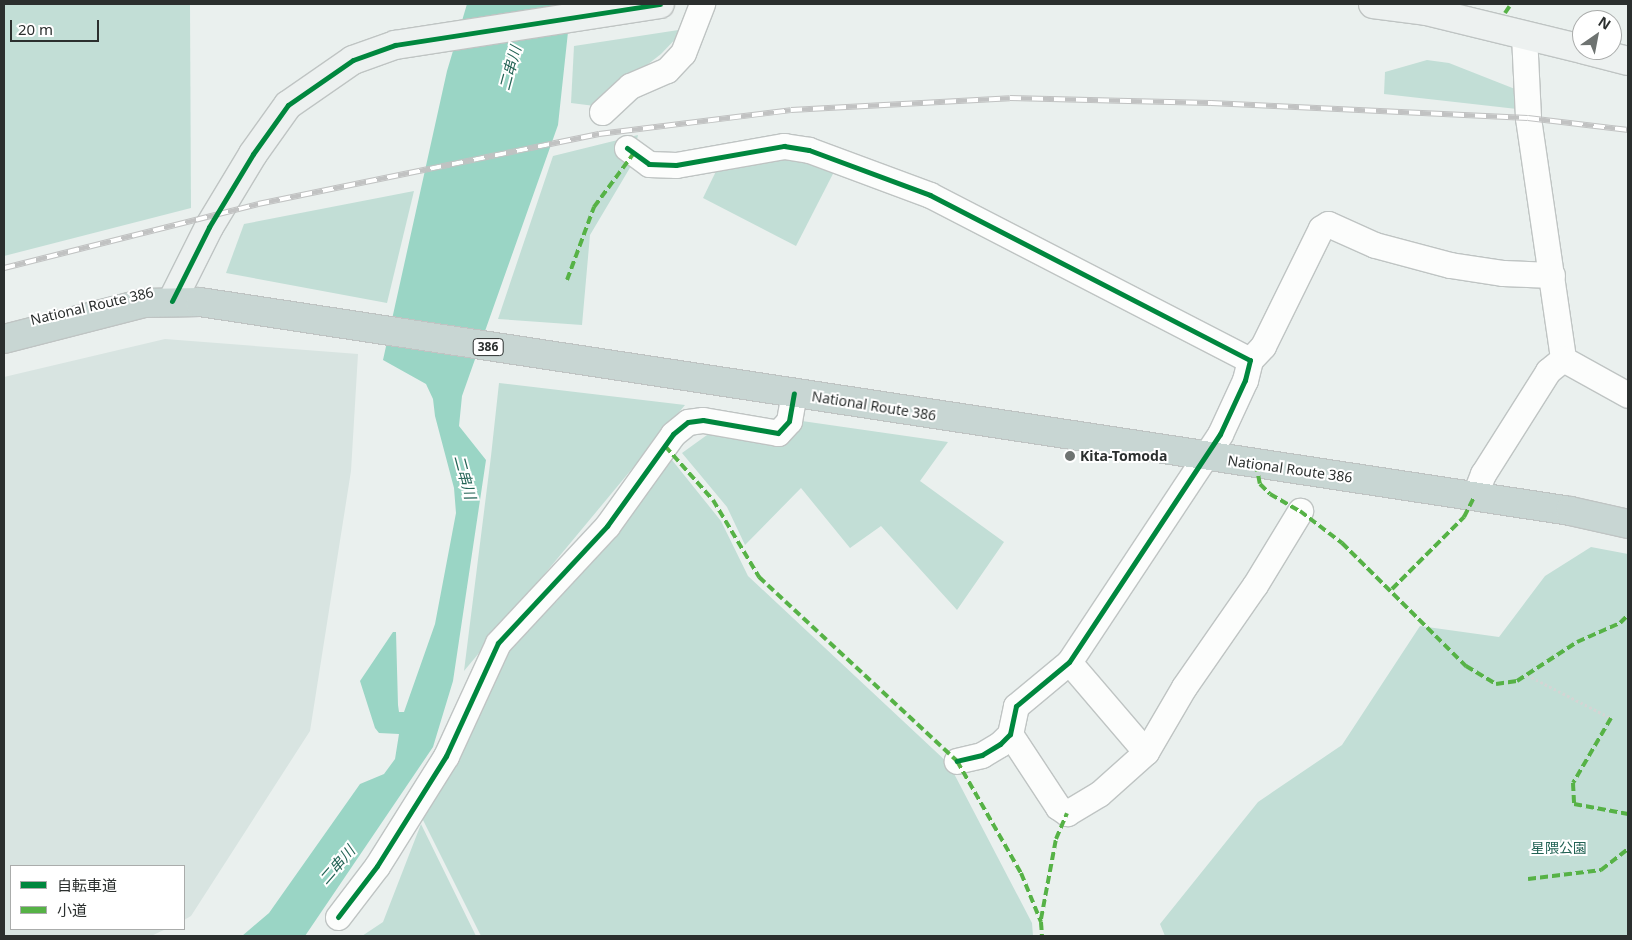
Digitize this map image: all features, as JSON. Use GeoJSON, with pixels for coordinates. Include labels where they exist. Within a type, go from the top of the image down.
{"type":"FeatureCollection","features":[{"type":"Feature","properties":{"kind":"highway","name":"National Route 386"},"geometry":{"type":"LineString","coordinates":[[4,339],[144,303],[172,301],[334,323],[1474,496],[1628,524]]}},
{"type":"Feature","properties":{"kind":"street"},"geometry":{"type":"LineString","coordinates":[[172,301],[219,211],[253,154],[288,105],[353,60],[395,45],[660,4]]}},
{"type":"Feature","properties":{"kind":"street"},"geometry":{"type":"LineString","coordinates":[[602,112],[630,86],[666,70],[683,53],[702,4]]}},
{"type":"Feature","properties":{"kind":"street"},"geometry":{"type":"LineString","coordinates":[[1373,4],[1426,11],[1572,47]]}},
{"type":"Feature","properties":{"kind":"street"},"geometry":{"type":"LineString","coordinates":[[1524,35],[1528,118],[1563,359]]}},
{"type":"Feature","properties":{"kind":"street"},"geometry":{"type":"LineString","coordinates":[[628,148],[648,164],[676,165],[784,146],[810,150],[930,194],[1250,360]]}},
{"type":"Feature","properties":{"kind":"street"},"geometry":{"type":"LineString","coordinates":[[957,761],[982,754],[1010,734],[1016,706],[1069,662],[1228,420],[1250,360],[1263,346],[1321,228],[1328,224],[1375,244],[1450,265],[1503,273],[1552,275]]}},
{"type":"Feature","properties":{"kind":"street"},"geometry":{"type":"LineString","coordinates":[[1563,359],[1628,395]]}},
{"type":"Feature","properties":{"kind":"street"},"geometry":{"type":"LineString","coordinates":[[1474,496],[1483,474],[1548,371],[1563,359]]}},
{"type":"Feature","properties":{"kind":"street"},"geometry":{"type":"LineString","coordinates":[[338,917],[377,866],[446,756],[498,643],[606,526],[673,434],[688,422],[703,420],[778,433],[789,421],[794,394]]}},
{"type":"Feature","properties":{"kind":"street"},"geometry":{"type":"LineString","coordinates":[[1010,734],[1058,807],[1067,813],[1099,794],[1146,752],[1184,687],[1255,585],[1300,511]]}},
{"type":"Feature","properties":{"kind":"street"},"geometry":{"type":"LineString","coordinates":[[1069,662],[1146,752]]}},
{"type":"Feature","properties":{"kind":"path"},"geometry":{"type":"LineString","coordinates":[[1527,674],[1611,718]]}},
{"type":"Feature","properties":{"kind":"shaded area"},"geometry":{"type":"Polygon","coordinates":[[[165,339],[358,354],[351,471],[310,731],[191,916],[185,919],[185,865],[10,865],[10,930],[164,930],[151,936],[4,936],[4,377],[165,339]]]}},
{"type":"Feature","properties":{"kind":"green space"},"geometry":{"type":"Polygon","coordinates":[[[4,4],[190,4],[191,208],[4,256],[4,4]]]}},
{"type":"Feature","properties":{"kind":"green space"},"geometry":{"type":"Polygon","coordinates":[[[685,29],[661,54],[595,106],[571,103],[574,46],[685,29]]]}},
{"type":"Feature","properties":{"kind":"green space"},"geometry":{"type":"Polygon","coordinates":[[[1427,60],[1449,63],[1515,89],[1517,109],[1384,94],[1385,72],[1427,60]]]}},
{"type":"Feature","properties":{"kind":"green space"},"geometry":{"type":"Polygon","coordinates":[[[638,135],[631,166],[590,235],[582,325],[498,319],[553,156],[638,135]]]}},
{"type":"Feature","properties":{"kind":"green space"},"geometry":{"type":"Polygon","coordinates":[[[787,151],[838,164],[796,246],[703,198],[720,163],[787,151]]]}},
{"type":"Feature","properties":{"kind":"green space"},"geometry":{"type":"Polygon","coordinates":[[[414,191],[387,303],[226,273],[244,224],[414,191]]]}},
{"type":"Feature","properties":{"kind":"green space"},"geometry":{"type":"Polygon","coordinates":[[[499,383],[685,405],[464,671],[491,456],[499,383]]]}},
{"type":"Feature","properties":{"kind":"green space"},"geometry":{"type":"Polygon","coordinates":[[[802,421],[948,442],[920,481],[1004,542],[957,610],[881,526],[850,548],[801,488],[745,545],[727,507],[682,453],[707,435],[732,435],[782,445],[802,421]]]}},
{"type":"Feature","properties":{"kind":"green space"},"geometry":{"type":"Polygon","coordinates":[[[672,460],[721,521],[748,576],[949,764],[1032,923],[1033,936],[481,936],[422,818],[516,638],[557,601],[672,460]]]}},
{"type":"Feature","properties":{"kind":"green space","name":"星隈公園"},"geometry":{"type":"Polygon","coordinates":[[[1591,547],[1628,554],[1628,936],[1165,936],[1160,924],[1258,802],[1342,745],[1420,626],[1499,637],[1545,576],[1591,547]]]}},
{"type":"Feature","properties":{"kind":"green space"},"geometry":{"type":"Polygon","coordinates":[[[421,824],[476,936],[362,936],[383,922],[421,824]]]}},
{"type":"Feature","properties":{"kind":"water","name":"二串川"},"geometry":{"type":"Polygon","coordinates":[[[467,4],[571,4],[558,125],[462,396],[459,426],[486,460],[453,681],[433,747],[305,936],[242,936],[269,913],[360,784],[384,774],[395,759],[399,734],[379,733],[375,728],[360,681],[393,632],[396,632],[398,705],[399,712],[404,712],[435,624],[456,513],[454,488],[435,416],[433,399],[426,384],[383,360],[447,71],[467,4]]]}},
{"type":"Feature","properties":{"kind":"railway"},"geometry":{"type":"LineString","coordinates":[[4,268],[258,204],[599,134],[791,110],[1010,98],[1211,103],[1528,118],[1628,130]]}},
{"type":"Feature","properties":{"kind":"marked path"},"geometry":{"type":"LineString","coordinates":[[1505,13],[1511,4]]}},
{"type":"Feature","properties":{"kind":"marked path"},"geometry":{"type":"LineString","coordinates":[[567,280],[594,207],[634,153]]}},
{"type":"Feature","properties":{"kind":"marked path"},"geometry":{"type":"LineString","coordinates":[[665,446],[713,500],[759,577],[957,761],[1021,873],[1041,922],[1042,936]]}},
{"type":"Feature","properties":{"kind":"marked path"},"geometry":{"type":"LineString","coordinates":[[1256,464],[1260,484],[1270,494],[1300,511],[1342,543],[1466,666],[1496,684],[1517,681],[1577,642],[1620,623],[1628,615]]}},
{"type":"Feature","properties":{"kind":"marked path"},"geometry":{"type":"LineString","coordinates":[[1392,589],[1464,517],[1474,497]]}},
{"type":"Feature","properties":{"kind":"marked path"},"geometry":{"type":"LineString","coordinates":[[1611,718],[1573,783],[1574,804],[1628,814]]}},
{"type":"Feature","properties":{"kind":"marked path"},"geometry":{"type":"LineString","coordinates":[[1041,919],[1056,839],[1067,813]]}},
{"type":"Feature","properties":{"kind":"marked path"},"geometry":{"type":"LineString","coordinates":[[1528,879],[1601,870],[1628,849]]}},
{"type":"Feature","properties":{"kind":"cycle path"},"geometry":{"type":"LineString","coordinates":[[172,301],[209,227],[253,154],[288,105],[353,60],[395,45],[660,4]]}},
{"type":"Feature","properties":{"kind":"cycle path"},"geometry":{"type":"LineString","coordinates":[[627,148],[649,164],[676,165],[784,146],[809,150],[930,195],[1250,360],[1245,380],[1220,434],[1069,662],[1016,706],[1010,734],[1000,744],[982,755],[957,761]]}},
{"type":"Feature","properties":{"kind":"cycle path"},"geometry":{"type":"LineString","coordinates":[[338,917],[377,866],[446,756],[498,643],[607,526],[673,434],[688,422],[703,420],[778,433],[789,421],[794,393]]}},
{"type":"Feature","properties":{"kind":"place","name":"Kita-Tomoda"},"geometry":{"type":"Point","coordinates":[1070,456]}}]}
